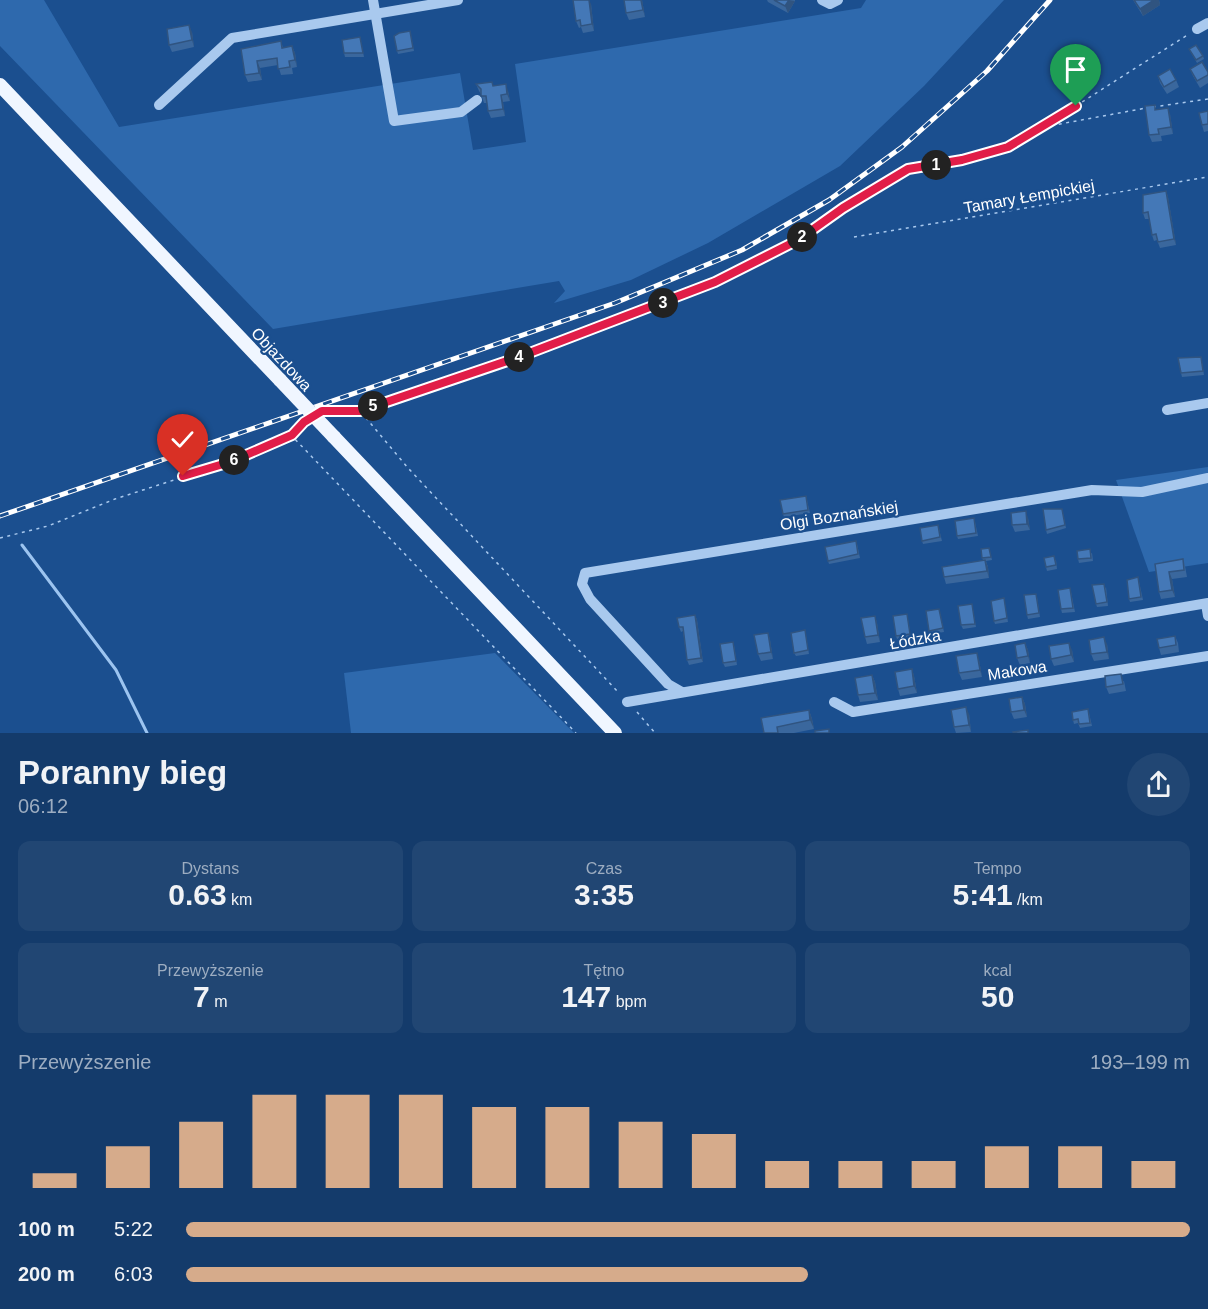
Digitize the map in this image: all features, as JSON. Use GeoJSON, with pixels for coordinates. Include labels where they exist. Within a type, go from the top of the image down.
{"type":"FeatureCollection","features":[{"type":"Feature","properties":{"kind":"main road","name":"Objazdowa"},"geometry":{"type":"LineString","coordinates":[[0,85],[615,733]]}},
{"type":"Feature","properties":{"kind":"street"},"geometry":{"type":"LineString","coordinates":[[373,0],[394,121],[461,112],[477,100]]}},
{"type":"Feature","properties":{"kind":"street"},"geometry":{"type":"LineString","coordinates":[[159,105],[232,38],[458,0]]}},
{"type":"Feature","properties":{"kind":"street"},"geometry":{"type":"LineString","coordinates":[[1197,29],[1208,23]]}},
{"type":"Feature","properties":{"kind":"street"},"geometry":{"type":"LineString","coordinates":[[1167,410],[1208,403]]}},
{"type":"Feature","properties":{"kind":"street","name":"Olgi Boznańskiej"},"geometry":{"type":"LineString","coordinates":[[682,692],[668,684],[590,599],[582,584],[585,573],[591,570],[1092,490],[1127,493],[1208,478]]}},
{"type":"Feature","properties":{"kind":"street"},"geometry":{"type":"LineString","coordinates":[[1207,603],[1208,616]]}},
{"type":"Feature","properties":{"kind":"street","name":"Łódzka"},"geometry":{"type":"LineString","coordinates":[[627,702],[1207,603]]}},
{"type":"Feature","properties":{"kind":"street","name":"Makowa"},"geometry":{"type":"LineString","coordinates":[[834,702],[853,712],[1208,656]]}},
{"type":"Feature","properties":{"kind":"path"},"geometry":{"type":"LineString","coordinates":[[322,411],[360,411],[519,357],[715,282],[798,240],[843,208],[908,169],[979,156],[1008,147],[1197,29]]}},
{"type":"Feature","properties":{"kind":"path"},"geometry":{"type":"LineString","coordinates":[[1043,127],[1208,99]]}},
{"type":"Feature","properties":{"kind":"path","name":"Tamary Łempickiej"},"geometry":{"type":"LineString","coordinates":[[854,237],[1208,177]]}},
{"type":"Feature","properties":{"kind":"path"},"geometry":{"type":"LineString","coordinates":[[360,411],[380,438],[655,733]]}},
{"type":"Feature","properties":{"kind":"path"},"geometry":{"type":"LineString","coordinates":[[0,538],[48,526],[115,499],[254,453],[292,435],[304,422]]}},
{"type":"Feature","properties":{"kind":"path"},"geometry":{"type":"LineString","coordinates":[[292,435],[576,733]]}},
{"type":"Feature","properties":{"kind":"shaded area"},"geometry":{"type":"Polygon","coordinates":[[[0,0],[44,0],[119,127],[460,73],[473,150],[526,142],[515,64],[861,8],[866,0],[1004,0],[924,86],[840,166],[708,243],[631,280],[554,303],[565,291],[559,281],[273,329],[0,46],[0,0]]]}},
{"type":"Feature","properties":{"kind":"shaded area"},"geometry":{"type":"Polygon","coordinates":[[[1208,467],[1208,563],[1149,572],[1116,480],[1208,467]]]}},
{"type":"Feature","properties":{"kind":"shaded area"},"geometry":{"type":"Polygon","coordinates":[[[495,653],[574,733],[351,733],[344,673],[495,653]]]}},
{"type":"Feature","properties":{"kind":"building"},"geometry":{"type":"Polygon","coordinates":[[[573,0],[589,0],[592,24],[581,26],[580,20],[576,21],[573,0]]]}},
{"type":"Feature","properties":{"kind":"building"},"geometry":{"type":"Polygon","coordinates":[[[624,0],[641,0],[643,10],[626,13],[624,0]]]}},
{"type":"Feature","properties":{"kind":"building"},"geometry":{"type":"Polygon","coordinates":[[[774,0],[789,0],[785,6],[774,0]]]}},
{"type":"Feature","properties":{"kind":"building"},"geometry":{"type":"Polygon","coordinates":[[[1134,0],[1154,0],[1140,9],[1134,0]]]}},
{"type":"Feature","properties":{"kind":"building"},"geometry":{"type":"Polygon","coordinates":[[[189,25],[192,40],[169,45],[167,29],[189,25]]]}},
{"type":"Feature","properties":{"kind":"building"},"geometry":{"type":"Polygon","coordinates":[[[410,31],[413,48],[397,51],[394,36],[410,31]]]}},
{"type":"Feature","properties":{"kind":"building"},"geometry":{"type":"Polygon","coordinates":[[[360,37],[363,53],[344,53],[342,40],[360,37]]]}},
{"type":"Feature","properties":{"kind":"building"},"geometry":{"type":"Polygon","coordinates":[[[281,41],[282,48],[292,46],[295,60],[289,61],[290,67],[278,69],[277,58],[257,61],[259,73],[245,75],[241,49],[281,41]]]}},
{"type":"Feature","properties":{"kind":"building"},"geometry":{"type":"Polygon","coordinates":[[[1196,45],[1203,56],[1196,60],[1189,49],[1196,45]]]}},
{"type":"Feature","properties":{"kind":"building"},"geometry":{"type":"Polygon","coordinates":[[[1202,62],[1208,75],[1197,81],[1190,69],[1202,62]]]}},
{"type":"Feature","properties":{"kind":"building"},"geometry":{"type":"Polygon","coordinates":[[[1170,69],[1176,80],[1164,87],[1158,76],[1170,69]]]}},
{"type":"Feature","properties":{"kind":"building"},"geometry":{"type":"Polygon","coordinates":[[[492,82],[493,86],[506,84],[507,94],[501,95],[503,109],[488,111],[486,96],[481,96],[481,89],[476,84],[492,82]]]}},
{"type":"Feature","properties":{"kind":"building"},"geometry":{"type":"Polygon","coordinates":[[[1155,105],[1155,110],[1168,108],[1171,127],[1158,129],[1159,134],[1149,135],[1145,106],[1155,105]]]}},
{"type":"Feature","properties":{"kind":"building"},"geometry":{"type":"Polygon","coordinates":[[[1208,111],[1208,124],[1202,125],[1199,113],[1208,111]]]}},
{"type":"Feature","properties":{"kind":"building"},"geometry":{"type":"Polygon","coordinates":[[[1166,191],[1174,239],[1158,242],[1156,234],[1152,235],[1148,212],[1143,213],[1143,195],[1166,191]]]}},
{"type":"Feature","properties":{"kind":"building"},"geometry":{"type":"Polygon","coordinates":[[[1201,357],[1203,371],[1181,373],[1178,358],[1201,357]]]}},
{"type":"Feature","properties":{"kind":"building"},"geometry":{"type":"Polygon","coordinates":[[[806,496],[808,510],[783,514],[780,500],[806,496]]]}},
{"type":"Feature","properties":{"kind":"building"},"geometry":{"type":"Polygon","coordinates":[[[1043,509],[1062,509],[1065,525],[1046,530],[1043,509]]]}},
{"type":"Feature","properties":{"kind":"building"},"geometry":{"type":"Polygon","coordinates":[[[1026,511],[1027,524],[1012,525],[1011,513],[1026,511]]]}},
{"type":"Feature","properties":{"kind":"building"},"geometry":{"type":"Polygon","coordinates":[[[974,518],[976,533],[957,536],[955,521],[974,518]]]}},
{"type":"Feature","properties":{"kind":"building"},"geometry":{"type":"Polygon","coordinates":[[[938,525],[940,537],[922,541],[920,528],[938,525]]]}},
{"type":"Feature","properties":{"kind":"building"},"geometry":{"type":"Polygon","coordinates":[[[856,541],[858,554],[828,561],[825,547],[856,541]]]}},
{"type":"Feature","properties":{"kind":"building"},"geometry":{"type":"Polygon","coordinates":[[[989,548],[991,557],[982,558],[981,549],[989,548]]]}},
{"type":"Feature","properties":{"kind":"building"},"geometry":{"type":"Polygon","coordinates":[[[1090,549],[1091,558],[1078,559],[1077,551],[1090,549]]]}},
{"type":"Feature","properties":{"kind":"building"},"geometry":{"type":"Polygon","coordinates":[[[1054,556],[1056,565],[1046,567],[1044,558],[1054,556]]]}},
{"type":"Feature","properties":{"kind":"building"},"geometry":{"type":"Polygon","coordinates":[[[1183,559],[1184,570],[1169,572],[1172,590],[1159,592],[1155,564],[1183,559]]]}},
{"type":"Feature","properties":{"kind":"building"},"geometry":{"type":"Polygon","coordinates":[[[985,560],[987,571],[944,577],[942,567],[985,560]]]}},
{"type":"Feature","properties":{"kind":"building"},"geometry":{"type":"Polygon","coordinates":[[[1138,577],[1141,597],[1129,599],[1127,580],[1138,577]]]}},
{"type":"Feature","properties":{"kind":"building"},"geometry":{"type":"Polygon","coordinates":[[[1104,584],[1107,602],[1096,604],[1092,585],[1104,584]]]}},
{"type":"Feature","properties":{"kind":"building"},"geometry":{"type":"Polygon","coordinates":[[[1070,588],[1073,608],[1061,609],[1058,590],[1070,588]]]}},
{"type":"Feature","properties":{"kind":"building"},"geometry":{"type":"Polygon","coordinates":[[[1036,594],[1039,613],[1027,615],[1024,595],[1036,594]]]}},
{"type":"Feature","properties":{"kind":"building"},"geometry":{"type":"Polygon","coordinates":[[[1004,598],[1007,618],[994,621],[991,601],[1004,598]]]}},
{"type":"Feature","properties":{"kind":"building"},"geometry":{"type":"Polygon","coordinates":[[[972,604],[975,624],[961,625],[958,606],[972,604]]]}},
{"type":"Feature","properties":{"kind":"building"},"geometry":{"type":"Polygon","coordinates":[[[939,609],[943,628],[929,631],[926,611],[939,609]]]}},
{"type":"Feature","properties":{"kind":"building"},"geometry":{"type":"Polygon","coordinates":[[[907,614],[910,634],[896,636],[893,616],[907,614]]]}},
{"type":"Feature","properties":{"kind":"building"},"geometry":{"type":"Polygon","coordinates":[[[695,615],[701,658],[687,660],[683,627],[679,627],[677,618],[695,615]]]}},
{"type":"Feature","properties":{"kind":"building"},"geometry":{"type":"Polygon","coordinates":[[[875,616],[878,635],[865,637],[861,618],[875,616]]]}},
{"type":"Feature","properties":{"kind":"building"},"geometry":{"type":"Polygon","coordinates":[[[805,630],[808,650],[794,653],[791,633],[805,630]]]}},
{"type":"Feature","properties":{"kind":"building"},"geometry":{"type":"Polygon","coordinates":[[[768,633],[771,652],[758,654],[754,635],[768,633]]]}},
{"type":"Feature","properties":{"kind":"building"},"geometry":{"type":"Polygon","coordinates":[[[1175,636],[1176,645],[1159,648],[1157,639],[1175,636]]]}},
{"type":"Feature","properties":{"kind":"building"},"geometry":{"type":"Polygon","coordinates":[[[1104,637],[1107,652],[1091,654],[1089,640],[1104,637]]]}},
{"type":"Feature","properties":{"kind":"building"},"geometry":{"type":"Polygon","coordinates":[[[733,642],[736,661],[723,663],[720,644],[733,642]]]}},
{"type":"Feature","properties":{"kind":"building"},"geometry":{"type":"Polygon","coordinates":[[[1025,643],[1028,656],[1017,658],[1015,645],[1025,643]]]}},
{"type":"Feature","properties":{"kind":"building"},"geometry":{"type":"Polygon","coordinates":[[[1069,643],[1071,655],[1051,659],[1049,646],[1069,643]]]}},
{"type":"Feature","properties":{"kind":"building"},"geometry":{"type":"Polygon","coordinates":[[[977,653],[980,670],[959,673],[956,656],[977,653]]]}},
{"type":"Feature","properties":{"kind":"building"},"geometry":{"type":"Polygon","coordinates":[[[912,669],[914,686],[898,689],[895,672],[912,669]]]}},
{"type":"Feature","properties":{"kind":"building"},"geometry":{"type":"Polygon","coordinates":[[[1121,674],[1123,684],[1106,687],[1105,676],[1121,674]]]}},
{"type":"Feature","properties":{"kind":"building"},"geometry":{"type":"Polygon","coordinates":[[[872,675],[875,693],[858,695],[855,678],[872,675]]]}},
{"type":"Feature","properties":{"kind":"building"},"geometry":{"type":"Polygon","coordinates":[[[1022,697],[1024,710],[1011,712],[1009,699],[1022,697]]]}},
{"type":"Feature","properties":{"kind":"building"},"geometry":{"type":"Polygon","coordinates":[[[966,707],[969,725],[954,727],[951,710],[966,707]]]}},
{"type":"Feature","properties":{"kind":"building"},"geometry":{"type":"Polygon","coordinates":[[[1088,709],[1090,723],[1079,724],[1078,719],[1073,720],[1072,712],[1088,709]]]}},
{"type":"Feature","properties":{"kind":"building"},"geometry":{"type":"Polygon","coordinates":[[[809,710],[810,720],[777,727],[778,733],[764,733],[761,718],[809,710]]]}},
{"type":"Feature","properties":{"kind":"building"},"geometry":{"type":"Polygon","coordinates":[[[829,729],[829,733],[815,733],[815,731],[829,729]]]}},
{"type":"Feature","properties":{"kind":"building"},"geometry":{"type":"Polygon","coordinates":[[[1028,730],[1028,733],[1013,732],[1028,730]]]}},
{"type":"Feature","properties":{"kind":"waterway"},"geometry":{"type":"LineString","coordinates":[[22,545],[116,670],[147,733]]}},
{"type":"Feature","properties":{"kind":"railway"},"geometry":{"type":"LineString","coordinates":[[0,516],[615,303],[742,250],[829,200],[902,147],[987,71],[1050,0]]}},
{"type":"Feature","properties":{"kind":"route"},"geometry":{"type":"LineString","coordinates":[[183,476],[254,453],[296,433],[304,422],[322,411],[360,411],[519,357],[655,307],[768,257],[908,169],[962,160],[1008,147],[1076,106]]}}]}
